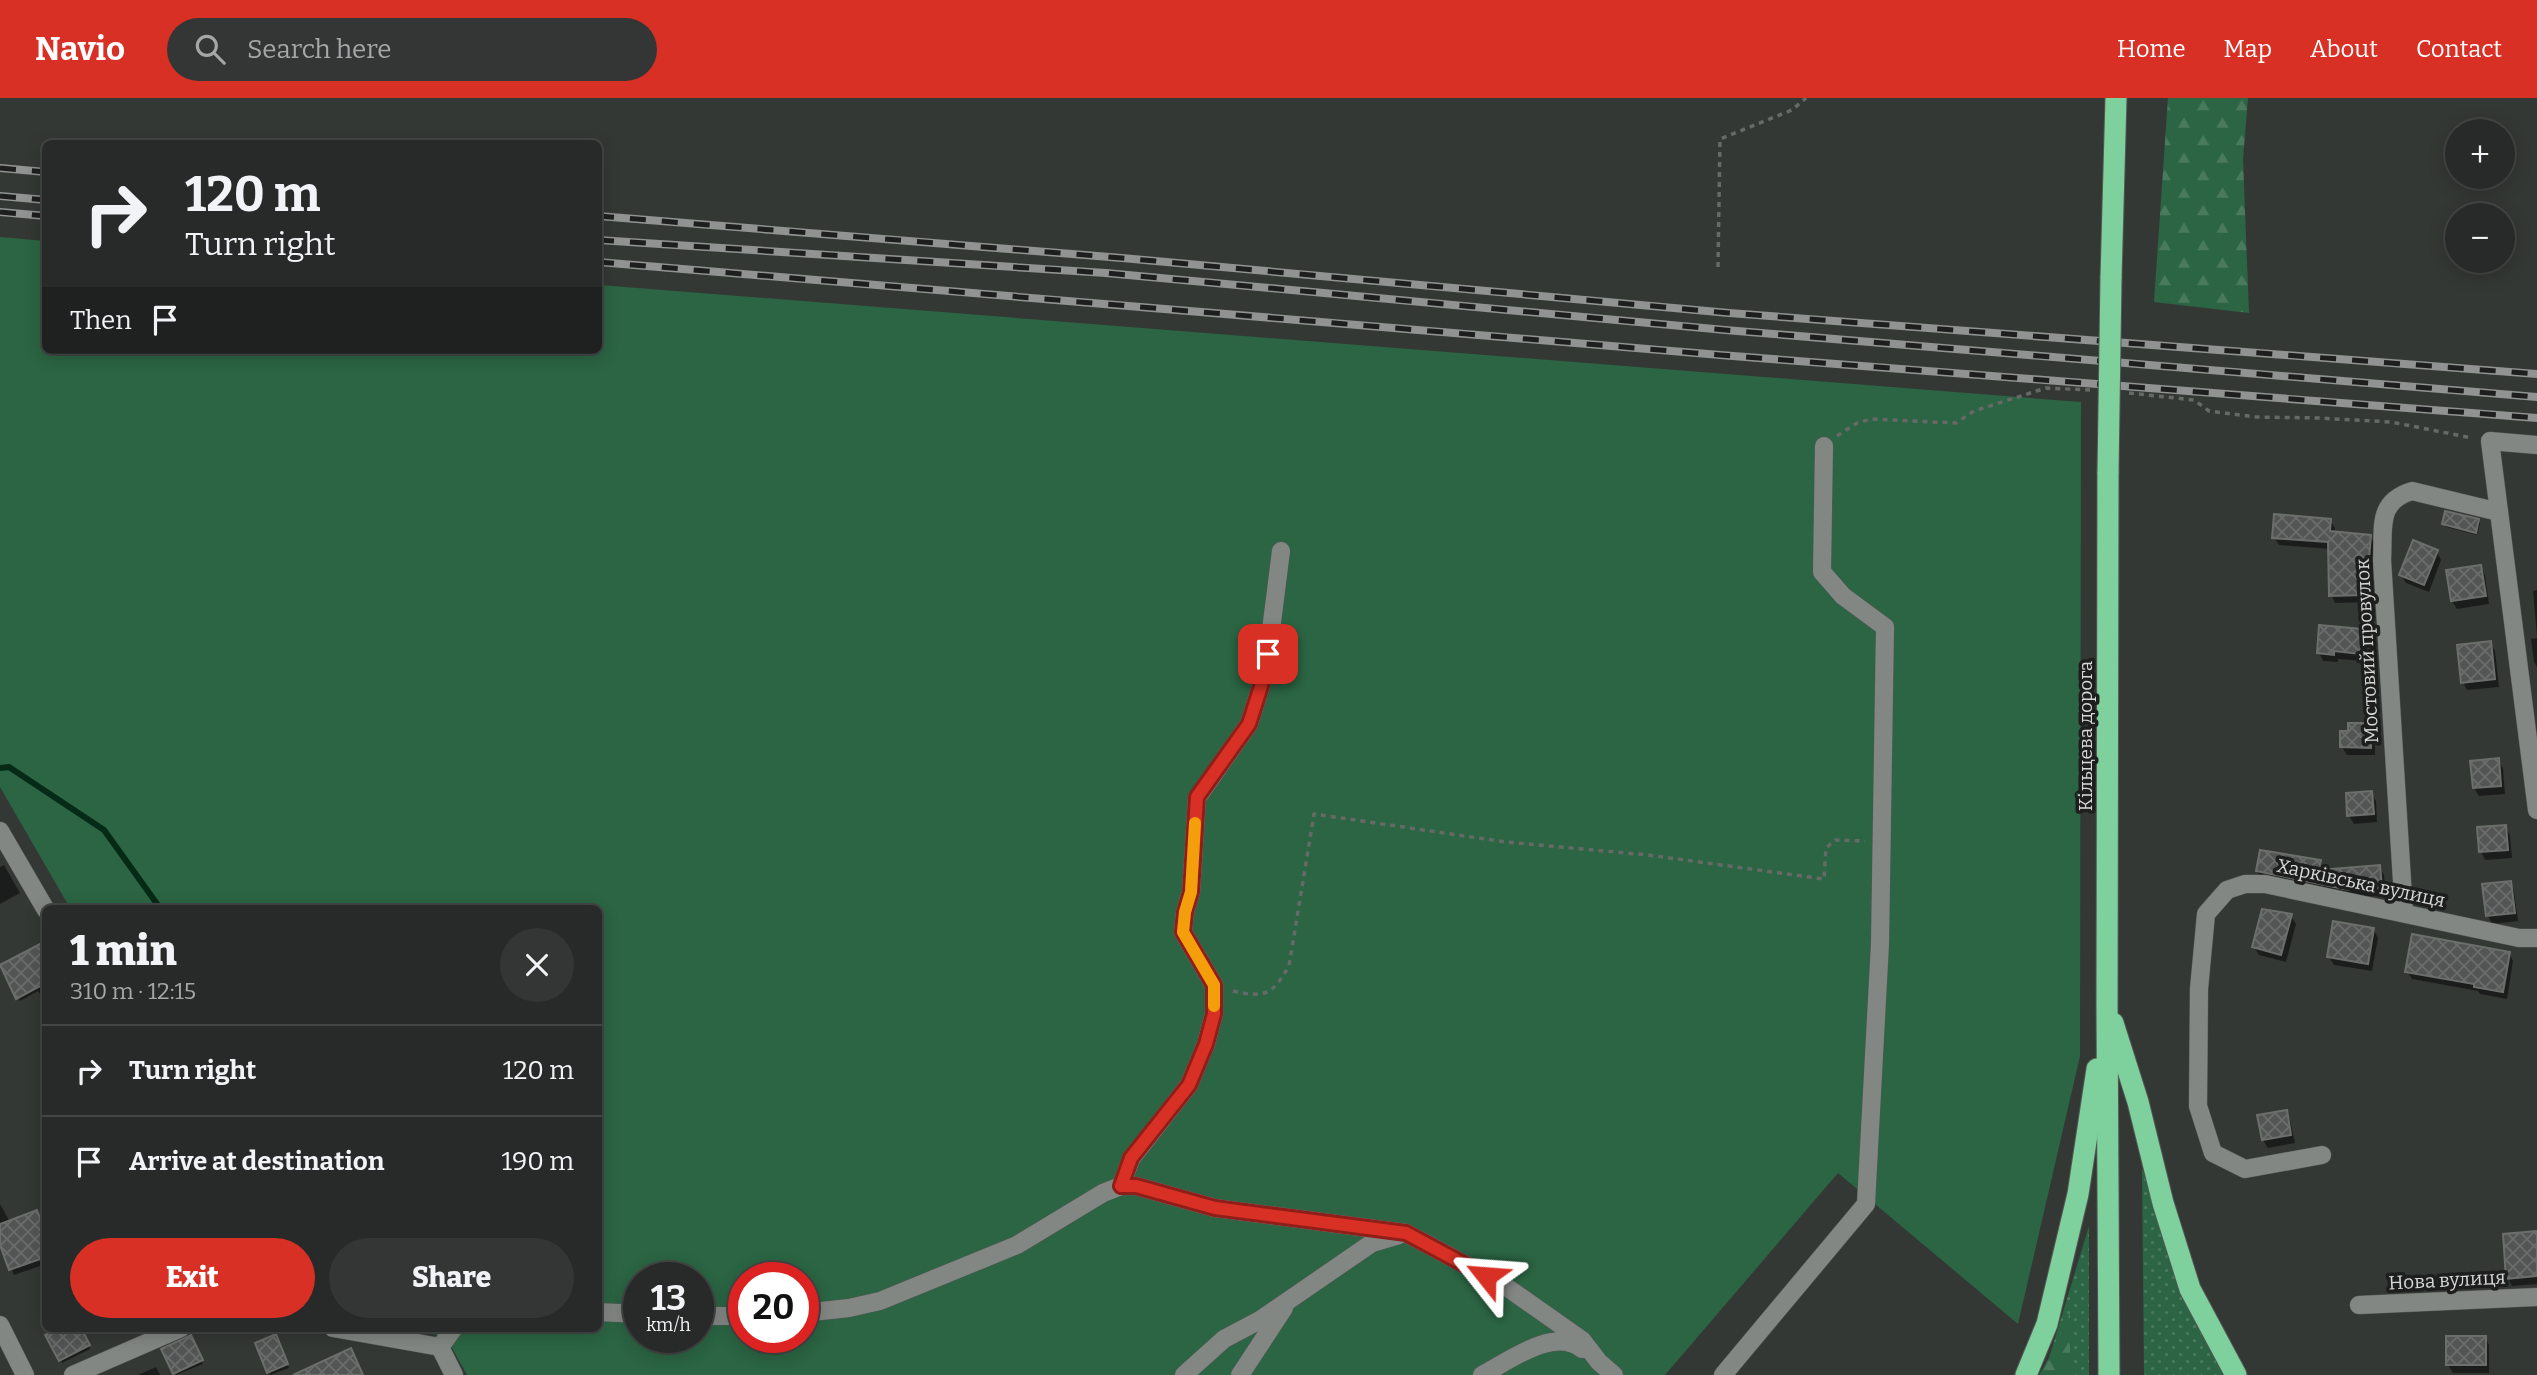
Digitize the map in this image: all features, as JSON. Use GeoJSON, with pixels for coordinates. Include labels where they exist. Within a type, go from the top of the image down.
{"type":"FeatureCollection","features":[{"type":"Feature","properties":{"kind":"highway","name":"Кільцева дорога"},"geometry":{"type":"LineString","coordinates":[[2109,1375],[2108,472],[2116,98]]}},
{"type":"Feature","properties":{"kind":"highway"},"geometry":{"type":"LineString","coordinates":[[2026,1375],[2047,1324],[2078,1194],[2107,1005]]}},
{"type":"Feature","properties":{"kind":"highway"},"geometry":{"type":"LineString","coordinates":[[2107,1005],[2138,1101],[2163,1203],[2190,1289],[2236,1375]]}},
{"type":"Feature","properties":{"kind":"street"},"geometry":{"type":"LineString","coordinates":[[2537,445],[2490,441],[2537,810]]}},
{"type":"Feature","properties":{"kind":"street"},"geometry":{"type":"LineString","coordinates":[[1723,1375],[1867,1204],[1880,944],[1885,627],[1843,596],[1822,572],[1824,446]]}},
{"type":"Feature","properties":{"kind":"street","name":"Мостовий провулок"},"geometry":{"type":"LineString","coordinates":[[2404,913],[2382,560],[2384,517],[2390,502],[2398,495],[2412,491],[2499,512]]}},
{"type":"Feature","properties":{"kind":"street"},"geometry":{"type":"LineString","coordinates":[[1121,1186],[1131,1158],[1189,1085],[1206,1044],[1214,1014],[1214,985],[1183,932],[1191,892],[1197,797],[1249,724],[1268,654],[1281,551]]}},
{"type":"Feature","properties":{"kind":"street"},"geometry":{"type":"LineString","coordinates":[[0,831],[43,905]]}},
{"type":"Feature","properties":{"kind":"street","name":"Харківська вулиця"},"geometry":{"type":"LineString","coordinates":[[2322,1155],[2245,1169],[2213,1153],[2198,1106],[2199,989],[2206,914],[2227,890],[2245,884],[2265,884],[2519,938],[2537,938]]}},
{"type":"Feature","properties":{"kind":"street"},"geometry":{"type":"LineString","coordinates":[[819,1311],[880,1301],[940,1278],[1017,1245],[1103,1194],[1121,1186],[1136,1186],[1215,1208],[1406,1233],[1505,1286],[1582,1339],[1599,1362]]}},
{"type":"Feature","properties":{"kind":"street"},"geometry":{"type":"LineString","coordinates":[[1184,1375],[1224,1339],[1260,1320],[1372,1243],[1406,1233]]}},
{"type":"Feature","properties":{"kind":"street","name":"Нова вулиця"},"geometry":{"type":"LineString","coordinates":[[2359,1305],[2537,1297]]}},
{"type":"Feature","properties":{"kind":"street"},"geometry":{"type":"LineString","coordinates":[[1240,1375],[1289,1300]]}},
{"type":"Feature","properties":{"kind":"street"},"geometry":{"type":"LineString","coordinates":[[602,1312],[623,1313]]}},
{"type":"Feature","properties":{"kind":"street"},"geometry":{"type":"LineString","coordinates":[[0,1325],[25,1375]]}},
{"type":"Feature","properties":{"kind":"street"},"geometry":{"type":"LineString","coordinates":[[73,1375],[172,1332]]}},
{"type":"Feature","properties":{"kind":"street"},"geometry":{"type":"LineString","coordinates":[[356,1332],[440,1347]]}},
{"type":"Feature","properties":{"kind":"street"},"geometry":{"type":"LineString","coordinates":[[440,1347],[451,1332]]}},
{"type":"Feature","properties":{"kind":"street"},"geometry":{"type":"LineString","coordinates":[[1482,1375],[1542,1344],[1556,1340],[1575,1343],[1614,1375]]}},
{"type":"Feature","properties":{"kind":"street"},"geometry":{"type":"LineString","coordinates":[[440,1347],[454,1375]]}},
{"type":"Feature","properties":{"kind":"path"},"geometry":{"type":"LineString","coordinates":[[1718,267],[1720,139],[1792,110],[1806,98]]}},
{"type":"Feature","properties":{"kind":"path"},"geometry":{"type":"LineString","coordinates":[[1824,446],[1857,423],[1871,419],[1956,423],[1974,411],[2046,388],[2094,391]]}},
{"type":"Feature","properties":{"kind":"path"},"geometry":{"type":"LineString","coordinates":[[2119,393],[2194,400],[2209,411],[2256,417],[2391,422],[2490,441]]}},
{"type":"Feature","properties":{"kind":"path"},"geometry":{"type":"LineString","coordinates":[[1214,985],[1255,996],[1276,988],[1289,966],[1314,814],[1506,842],[1647,855],[1824,879],[1826,848],[1835,840],[1881,841]]}},
{"type":"Feature","properties":{"kind":"green space"},"geometry":{"type":"Polygon","coordinates":[[[2168,98],[2248,98],[2243,159],[2249,313],[2154,302],[2168,98]]]}},
{"type":"Feature","properties":{"kind":"green space"},"geometry":{"type":"Polygon","coordinates":[[[0,237],[42,241],[42,354],[602,354],[602,285],[2081,402],[2080,1056],[2018,1324],[1838,1173],[1665,1375],[467,1375],[446,1337],[423,1332],[602,1332],[602,905],[68,905],[0,787],[0,237]]]}},
{"type":"Feature","properties":{"kind":"green space"},"geometry":{"type":"Polygon","coordinates":[[[2142,1168],[2202,1325],[2228,1375],[2144,1375],[2142,1168]]]}},
{"type":"Feature","properties":{"kind":"green space"},"geometry":{"type":"Polygon","coordinates":[[[2089,1226],[2089,1375],[2039,1375],[2049,1358],[2089,1226]]]}},
{"type":"Feature","properties":{"kind":"green space"},"geometry":{"type":"Polygon","coordinates":[[[2070,1313],[2070,1375],[2041,1375],[2070,1313]]]}},
{"type":"Feature","properties":{"kind":"building"},"geometry":{"type":"Polygon","coordinates":[[[2445,511],[2479,519],[2476,533],[2442,524],[2445,511]]]}},
{"type":"Feature","properties":{"kind":"building"},"geometry":{"type":"Polygon","coordinates":[[[2274,514],[2331,519],[2330,531],[2371,535],[2366,595],[2329,596],[2328,542],[2272,538],[2274,514]]]}},
{"type":"Feature","properties":{"kind":"building"},"geometry":{"type":"Polygon","coordinates":[[[2413,540],[2438,550],[2424,585],[2399,575],[2413,540]]]}},
{"type":"Feature","properties":{"kind":"building"},"geometry":{"type":"Polygon","coordinates":[[[2481,565],[2486,596],[2451,601],[2446,570],[2481,565]]]}},
{"type":"Feature","properties":{"kind":"building"},"geometry":{"type":"Polygon","coordinates":[[[2319,625],[2362,629],[2360,654],[2334,651],[2334,655],[2317,653],[2319,625]]]}},
{"type":"Feature","properties":{"kind":"building"},"geometry":{"type":"Polygon","coordinates":[[[2491,641],[2495,679],[2461,683],[2457,645],[2491,641]]]}},
{"type":"Feature","properties":{"kind":"building"},"geometry":{"type":"Polygon","coordinates":[[[2348,723],[2371,723],[2371,748],[2340,747],[2340,731],[2348,731],[2348,723]]]}},
{"type":"Feature","properties":{"kind":"building"},"geometry":{"type":"Polygon","coordinates":[[[2499,758],[2501,786],[2473,788],[2470,761],[2499,758]]]}},
{"type":"Feature","properties":{"kind":"building"},"geometry":{"type":"Polygon","coordinates":[[[2372,791],[2374,814],[2347,816],[2346,793],[2372,791]]]}},
{"type":"Feature","properties":{"kind":"building"},"geometry":{"type":"Polygon","coordinates":[[[2506,825],[2508,850],[2479,852],[2477,827],[2506,825]]]}},
{"type":"Feature","properties":{"kind":"building"},"geometry":{"type":"Polygon","coordinates":[[[2260,850],[2321,860],[2319,870],[2380,865],[2382,888],[2349,890],[2256,871],[2260,850]]]}},
{"type":"Feature","properties":{"kind":"building"},"geometry":{"type":"Polygon","coordinates":[[[2511,881],[2515,913],[2486,916],[2482,884],[2511,881]]]}},
{"type":"Feature","properties":{"kind":"building"},"geometry":{"type":"Polygon","coordinates":[[[2262,909],[2292,914],[2281,955],[2252,947],[2262,909]]]}},
{"type":"Feature","properties":{"kind":"building"},"geometry":{"type":"Polygon","coordinates":[[[2333,921],[2374,928],[2368,964],[2327,957],[2333,921]]]}},
{"type":"Feature","properties":{"kind":"building"},"geometry":{"type":"Polygon","coordinates":[[[2412,934],[2510,952],[2503,992],[2405,972],[2412,934]]]}},
{"type":"Feature","properties":{"kind":"building"},"geometry":{"type":"Polygon","coordinates":[[[42,943],[42,985],[16,999],[0,965],[42,943]]]}},
{"type":"Feature","properties":{"kind":"building"},"geometry":{"type":"Polygon","coordinates":[[[2287,1110],[2291,1135],[2262,1140],[2257,1115],[2287,1110]]]}},
{"type":"Feature","properties":{"kind":"building"},"geometry":{"type":"Polygon","coordinates":[[[37,1210],[42,1223],[42,1258],[9,1270],[0,1245],[0,1224],[37,1210]]]}},
{"type":"Feature","properties":{"kind":"building"},"geometry":{"type":"Polygon","coordinates":[[[2537,1231],[2537,1276],[2506,1279],[2503,1234],[2537,1231]]]}},
{"type":"Feature","properties":{"kind":"building"},"geometry":{"type":"Polygon","coordinates":[[[51,1332],[83,1332],[90,1345],[59,1361],[45,1335],[51,1332]]]}},
{"type":"Feature","properties":{"kind":"building"},"geometry":{"type":"Polygon","coordinates":[[[276,1334],[288,1364],[267,1373],[255,1343],[276,1334]]]}},
{"type":"Feature","properties":{"kind":"building"},"geometry":{"type":"Polygon","coordinates":[[[191,1335],[203,1360],[173,1374],[161,1349],[191,1335]]]}},
{"type":"Feature","properties":{"kind":"building"},"geometry":{"type":"Polygon","coordinates":[[[2446,1336],[2486,1336],[2486,1365],[2446,1365],[2446,1336]]]}},
{"type":"Feature","properties":{"kind":"building"},"geometry":{"type":"Polygon","coordinates":[[[351,1348],[363,1375],[293,1375],[351,1348]]]}},
{"type":"Feature","properties":{"kind":"waterway"},"geometry":{"type":"LineString","coordinates":[[0,768],[9,767],[104,830],[158,905]]}},
{"type":"Feature","properties":{"kind":"railway"},"geometry":{"type":"LineString","coordinates":[[0,168],[42,172]]}},
{"type":"Feature","properties":{"kind":"railway"},"geometry":{"type":"LineString","coordinates":[[0,196],[42,200]]}},
{"type":"Feature","properties":{"kind":"railway"},"geometry":{"type":"LineString","coordinates":[[0,212],[42,216]]}},
{"type":"Feature","properties":{"kind":"railway"},"geometry":{"type":"LineString","coordinates":[[602,216],[1122,258],[1729,313],[2537,374]]}},
{"type":"Feature","properties":{"kind":"railway"},"geometry":{"type":"LineString","coordinates":[[602,240],[1106,273],[1725,330],[2537,397]]}},
{"type":"Feature","properties":{"kind":"railway"},"geometry":{"type":"LineString","coordinates":[[602,262],[1720,355],[2537,418]]}},
{"type":"Feature","properties":{"kind":"slow traffic"},"geometry":{"type":"LineString","coordinates":[[1195,823],[1191,892],[1183,932],[1214,985],[1214,1006]]}},
{"type":"Feature","properties":{"kind":"route"},"geometry":{"type":"LineString","coordinates":[[1268,654],[1249,724],[1197,797],[1191,892],[1183,932],[1214,985],[1214,1014],[1206,1044],[1189,1085],[1131,1158],[1121,1186],[1136,1186],[1215,1208],[1406,1233],[1486,1276]]}}]}
